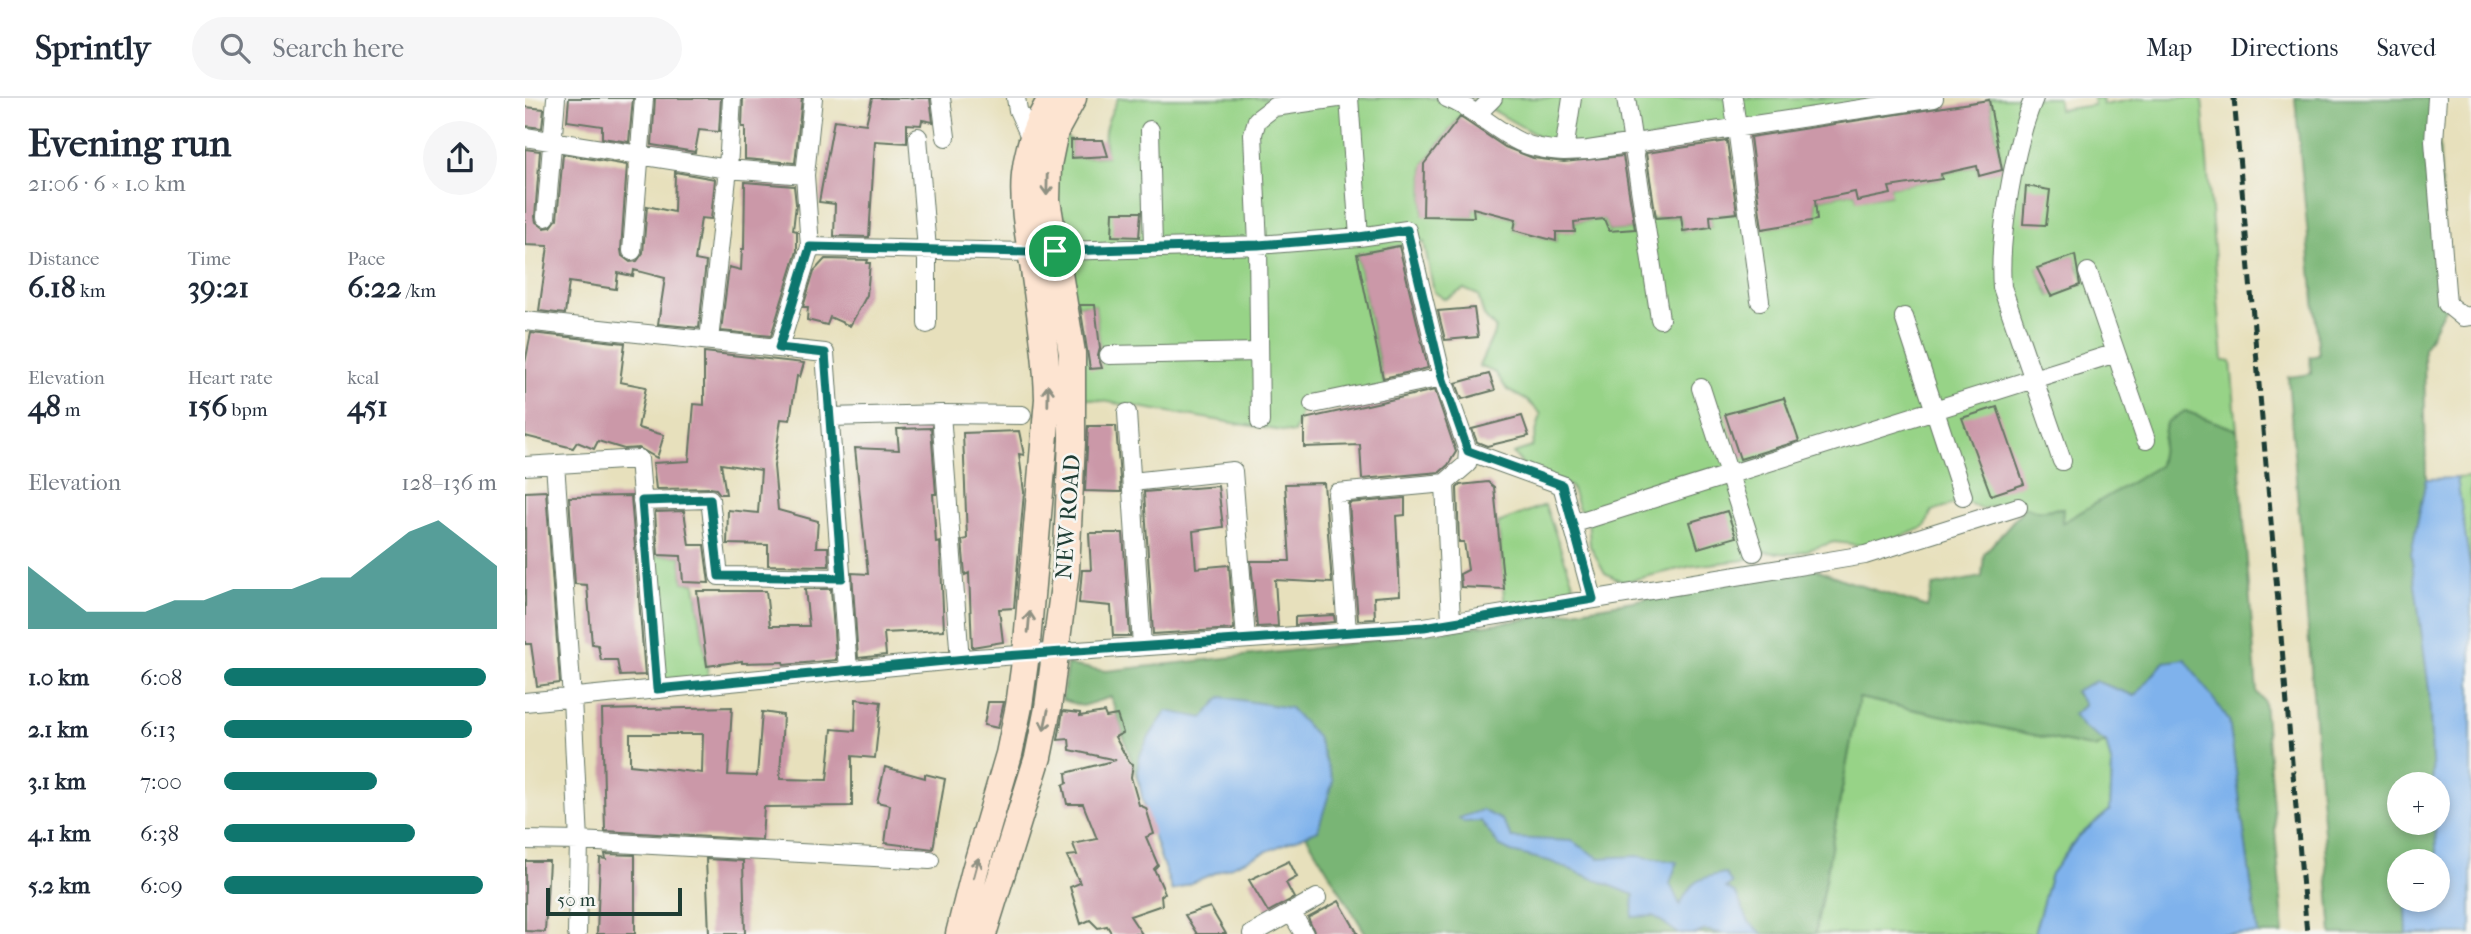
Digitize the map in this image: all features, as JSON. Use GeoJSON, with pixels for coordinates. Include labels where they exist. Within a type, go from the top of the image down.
{"type":"FeatureCollection","features":[{"type":"Feature","properties":{"kind":"main road","name":"NEW ROAD"},"geometry":{"type":"LineString","coordinates":[[1042,144],[1042,114],[1052,98]]}},
{"type":"Feature","properties":{"kind":"main road","name":"NEW ROAD"},"geometry":{"type":"LineString","coordinates":[[983,934],[1038,757],[1048,708],[1066,570],[1072,353],[1043,252],[1026,223],[1025,175],[1042,144],[1055,131],[1073,98]]}},
{"type":"Feature","properties":{"kind":"main road","name":"NEW ROAD"},"geometry":{"type":"LineString","coordinates":[[959,934],[1009,754],[1026,654],[1048,399],[1043,252]]}},
{"type":"Feature","properties":{"kind":"street"},"geometry":{"type":"LineString","coordinates":[[546,218],[556,98]]}},
{"type":"Feature","properties":{"kind":"street"},"geometry":{"type":"LineString","coordinates":[[632,251],[645,98]]}},
{"type":"Feature","properties":{"kind":"street"},"geometry":{"type":"LineString","coordinates":[[709,340],[728,169],[731,98]]}},
{"type":"Feature","properties":{"kind":"street"},"geometry":{"type":"LineString","coordinates":[[779,348],[810,247],[805,175],[813,98]]}},
{"type":"Feature","properties":{"kind":"street"},"geometry":{"type":"LineString","coordinates":[[941,98],[946,137]]}},
{"type":"Feature","properties":{"kind":"street"},"geometry":{"type":"LineString","coordinates":[[1016,98],[1018,110],[1042,144]]}},
{"type":"Feature","properties":{"kind":"street"},"geometry":{"type":"LineString","coordinates":[[1260,422],[1258,245],[1253,134],[1257,120],[1274,107],[1338,98]]}},
{"type":"Feature","properties":{"kind":"street"},"geometry":{"type":"LineString","coordinates":[[1349,98],[1359,237]]}},
{"type":"Feature","properties":{"kind":"street"},"geometry":{"type":"LineString","coordinates":[[1447,98],[1461,103],[1520,142],[1542,149],[1564,151],[1633,144],[1934,98]]}},
{"type":"Feature","properties":{"kind":"street"},"geometry":{"type":"LineString","coordinates":[[1477,114],[1493,98]]}},
{"type":"Feature","properties":{"kind":"street"},"geometry":{"type":"LineString","coordinates":[[1564,151],[1572,98]]}},
{"type":"Feature","properties":{"kind":"street"},"geometry":{"type":"LineString","coordinates":[[1626,98],[1660,319]]}},
{"type":"Feature","properties":{"kind":"street"},"geometry":{"type":"LineString","coordinates":[[1733,98],[1760,301]]}},
{"type":"Feature","properties":{"kind":"street"},"geometry":{"type":"LineString","coordinates":[[2034,98],[2015,162],[2000,263],[2002,287],[2061,461]]}},
{"type":"Feature","properties":{"kind":"street"},"geometry":{"type":"LineString","coordinates":[[2437,98],[2434,141],[2447,304],[2463,317],[2471,316]]}},
{"type":"Feature","properties":{"kind":"street"},"geometry":{"type":"LineString","coordinates":[[1150,130],[1153,248]]}},
{"type":"Feature","properties":{"kind":"street"},"geometry":{"type":"LineString","coordinates":[[525,137],[728,169],[805,175]]}},
{"type":"Feature","properties":{"kind":"street"},"geometry":{"type":"LineString","coordinates":[[918,137],[927,250],[927,324]]}},
{"type":"Feature","properties":{"kind":"street"},"geometry":{"type":"LineString","coordinates":[[810,247],[1043,252],[1258,245],[1359,237],[1407,230],[1442,377],[1468,451],[1467,464],[1444,483],[1337,493],[1347,632]]}},
{"type":"Feature","properties":{"kind":"street"},"geometry":{"type":"LineString","coordinates":[[2088,272],[2146,440]]}},
{"type":"Feature","properties":{"kind":"street"},"geometry":{"type":"LineString","coordinates":[[1904,317],[1963,496]]}},
{"type":"Feature","properties":{"kind":"street"},"geometry":{"type":"LineString","coordinates":[[525,320],[825,353],[848,670]]}},
{"type":"Feature","properties":{"kind":"street"},"geometry":{"type":"LineString","coordinates":[[1109,355],[1259,352]]}},
{"type":"Feature","properties":{"kind":"street"},"geometry":{"type":"LineString","coordinates":[[1572,524],[2116,353]]}},
{"type":"Feature","properties":{"kind":"street"},"geometry":{"type":"LineString","coordinates":[[1313,404],[1442,377]]}},
{"type":"Feature","properties":{"kind":"street"},"geometry":{"type":"LineString","coordinates":[[1701,388],[1754,552]]}},
{"type":"Feature","properties":{"kind":"street"},"geometry":{"type":"LineString","coordinates":[[1127,413],[1142,646]]}},
{"type":"Feature","properties":{"kind":"street"},"geometry":{"type":"LineString","coordinates":[[941,414],[960,660]]}},
{"type":"Feature","properties":{"kind":"street"},"geometry":{"type":"LineString","coordinates":[[830,416],[1022,415]]}},
{"type":"Feature","properties":{"kind":"street"},"geometry":{"type":"LineString","coordinates":[[1468,451],[1562,485],[1593,599]]}},
{"type":"Feature","properties":{"kind":"street"},"geometry":{"type":"LineString","coordinates":[[525,466],[639,458],[657,689]]}},
{"type":"Feature","properties":{"kind":"street"},"geometry":{"type":"LineString","coordinates":[[555,464],[579,841],[577,934]]}},
{"type":"Feature","properties":{"kind":"street"},"geometry":{"type":"LineString","coordinates":[[1132,482],[1233,471],[1246,639]]}},
{"type":"Feature","properties":{"kind":"street"},"geometry":{"type":"LineString","coordinates":[[1444,483],[1451,622]]}},
{"type":"Feature","properties":{"kind":"street"},"geometry":{"type":"LineString","coordinates":[[642,501],[710,499],[719,576],[842,578]]}},
{"type":"Feature","properties":{"kind":"street"},"geometry":{"type":"LineString","coordinates":[[525,702],[1026,654],[1424,627],[1865,555],[2018,507]]}},
{"type":"Feature","properties":{"kind":"street"},"geometry":{"type":"LineString","coordinates":[[525,840],[930,860]]}},
{"type":"Feature","properties":{"kind":"street"},"geometry":{"type":"LineString","coordinates":[[1252,934],[1317,898]]}},
{"type":"Feature","properties":{"kind":"street"},"geometry":{"type":"LineString","coordinates":[[1291,912],[1304,934]]}},
{"type":"Feature","properties":{"kind":"green space"},"geometry":{"type":"Polygon","coordinates":[[[1118,98],[1447,98],[1467,107],[1424,164],[1423,215],[1473,217],[1473,208],[1516,219],[1514,230],[1556,241],[1556,232],[1575,231],[1574,222],[1604,219],[1609,231],[1634,229],[1629,208],[1637,207],[1652,219],[1681,216],[1683,231],[1711,227],[1710,216],[1740,213],[1751,230],[1817,220],[1815,200],[1855,192],[1857,200],[1890,195],[1889,187],[1941,179],[1941,174],[1977,166],[1979,175],[2002,169],[1989,98],[2058,98],[2059,110],[2094,105],[2093,98],[2102,98],[2103,105],[2142,98],[2202,98],[2223,361],[2231,361],[2237,430],[2185,411],[2166,423],[2159,466],[2061,524],[2062,508],[2038,511],[2010,502],[1982,509],[1963,501],[1932,511],[1925,527],[1875,547],[1834,542],[1794,554],[1765,552],[1744,560],[1692,566],[1623,582],[1605,573],[1590,546],[1588,519],[1579,509],[1571,487],[1522,464],[1513,453],[1532,447],[1541,414],[1528,401],[1507,390],[1496,373],[1479,366],[1496,329],[1484,316],[1478,295],[1464,289],[1445,299],[1434,292],[1424,242],[1357,254],[1382,377],[1387,389],[1304,404],[1294,433],[1084,398],[1080,367],[1087,351],[1100,349],[1095,305],[1072,305],[1050,164],[1055,131],[1071,140],[1071,158],[1107,156],[1105,132],[1118,98]],[[2074,256],[2037,268],[2050,296],[2084,283],[2074,256]]]}},
{"type":"Feature","properties":{"kind":"green space"},"geometry":{"type":"Polygon","coordinates":[[[1472,98],[1934,98],[1564,151],[1472,98]]]}},
{"type":"Feature","properties":{"kind":"green space"},"geometry":{"type":"Polygon","coordinates":[[[2295,98],[2437,98],[2447,304],[2424,348],[2426,479],[2411,554],[2429,689],[2432,772],[2387,772],[2387,835],[2436,835],[2436,849],[2387,849],[2387,912],[2406,912],[2407,934],[2332,934],[2288,377],[2311,374],[2310,357],[2319,355],[2295,98]]]}},
{"type":"Feature","properties":{"kind":"green space"},"geometry":{"type":"Polygon","coordinates":[[[2185,411],[2237,430],[2257,693],[2264,701],[2284,934],[2258,934],[2229,721],[2164,662],[2135,696],[2095,681],[2075,692],[2085,705],[2074,715],[2083,727],[2106,742],[2095,748],[1859,698],[1815,934],[1366,934],[1306,835],[1318,830],[1203,718],[1139,760],[1140,788],[1111,697],[1082,706],[1062,700],[1067,665],[1106,671],[1307,649],[1515,621],[1633,601],[1806,565],[1927,607],[1933,586],[1982,577],[1984,554],[2025,507],[2038,511],[2063,508],[2062,523],[2159,466],[2166,423],[2185,411]]]}},
{"type":"Feature","properties":{"kind":"green space"},"geometry":{"type":"Polygon","coordinates":[[[2471,477],[2471,573],[2457,478],[2471,477]]]}},
{"type":"Feature","properties":{"kind":"green space"},"geometry":{"type":"Polygon","coordinates":[[[1545,505],[1576,591],[1505,610],[1498,523],[1545,505]]]}},
{"type":"Feature","properties":{"kind":"green space"},"geometry":{"type":"Polygon","coordinates":[[[647,556],[681,556],[683,582],[695,583],[709,681],[658,689],[647,556]]]}},
{"type":"Feature","properties":{"kind":"green space"},"geometry":{"type":"Polygon","coordinates":[[[1859,698],[2095,748],[2106,742],[2112,766],[2110,810],[2078,837],[2051,874],[2034,934],[1815,934],[1859,698]]]}},
{"type":"Feature","properties":{"kind":"water"},"geometry":{"type":"Polygon","coordinates":[[[2457,478],[2471,573],[2471,934],[2407,934],[2406,912],[2450,912],[2450,849],[2436,849],[2435,835],[2450,835],[2450,772],[2432,772],[2429,689],[2411,554],[2426,479],[2457,478]]]}},
{"type":"Feature","properties":{"kind":"water"},"geometry":{"type":"Polygon","coordinates":[[[2185,659],[2229,721],[2258,934],[2034,934],[2051,874],[2078,837],[2110,810],[2112,766],[2106,742],[2083,727],[2073,715],[2085,705],[2075,691],[2095,681],[2135,696],[2164,662],[2185,659]]]}},
{"type":"Feature","properties":{"kind":"water"},"geometry":{"type":"Polygon","coordinates":[[[1221,697],[1290,708],[1317,737],[1333,781],[1318,830],[1172,891],[1144,805],[1138,771],[1139,759],[1147,740],[1167,711],[1203,718],[1221,697]]]}},
{"type":"Feature","properties":{"kind":"water"},"geometry":{"type":"Polygon","coordinates":[[[1482,810],[1502,820],[1512,838],[1572,841],[1599,858],[1637,856],[1677,862],[1670,884],[1680,905],[1688,890],[1697,881],[1725,873],[1732,884],[1726,888],[1736,894],[1749,922],[1763,934],[1726,934],[1705,930],[1696,934],[1679,934],[1654,916],[1632,917],[1634,895],[1549,861],[1511,852],[1499,846],[1481,821],[1464,822],[1459,818],[1482,810]]]}},
{"type":"Feature","properties":{"kind":"building"},"geometry":{"type":"Polygon","coordinates":[[[569,98],[633,98],[629,142],[602,138],[602,126],[567,121],[569,98]]]}},
{"type":"Feature","properties":{"kind":"building"},"geometry":{"type":"Polygon","coordinates":[[[655,98],[721,98],[719,132],[699,130],[695,152],[652,145],[655,98]]]}},
{"type":"Feature","properties":{"kind":"building"},"geometry":{"type":"Polygon","coordinates":[[[743,98],[802,98],[795,163],[745,159],[743,98]]]}},
{"type":"Feature","properties":{"kind":"building"},"geometry":{"type":"Polygon","coordinates":[[[872,98],[930,98],[933,122],[922,120],[921,125],[907,124],[907,143],[875,141],[869,237],[834,236],[835,204],[819,202],[834,120],[866,124],[872,98]]]}},
{"type":"Feature","properties":{"kind":"building"},"geometry":{"type":"Polygon","coordinates":[[[1989,100],[2002,170],[1979,176],[1977,166],[1941,174],[1942,179],[1889,187],[1891,194],[1857,201],[1855,192],[1815,200],[1817,220],[1762,229],[1750,137],[1989,100]]]}},
{"type":"Feature","properties":{"kind":"building"},"geometry":{"type":"Polygon","coordinates":[[[525,107],[544,109],[542,128],[525,126],[525,107]]]}},
{"type":"Feature","properties":{"kind":"building"},"geometry":{"type":"Polygon","coordinates":[[[1460,117],[1505,147],[1533,158],[1564,162],[1623,156],[1635,229],[1609,231],[1604,219],[1574,222],[1575,232],[1556,232],[1556,241],[1514,230],[1516,219],[1473,208],[1474,217],[1423,216],[1424,164],[1460,117]]]}},
{"type":"Feature","properties":{"kind":"building"},"geometry":{"type":"Polygon","coordinates":[[[1071,140],[1103,140],[1108,156],[1071,158],[1071,140]]]}},
{"type":"Feature","properties":{"kind":"building"},"geometry":{"type":"Polygon","coordinates":[[[1727,141],[1737,213],[1710,216],[1711,227],[1683,231],[1681,216],[1656,218],[1646,153],[1727,141]]]}},
{"type":"Feature","properties":{"kind":"building"},"geometry":{"type":"Polygon","coordinates":[[[525,149],[540,151],[535,217],[536,222],[544,228],[551,227],[557,219],[563,154],[627,165],[621,250],[622,256],[630,262],[637,261],[643,253],[647,206],[674,212],[675,172],[715,179],[711,219],[701,218],[695,260],[706,262],[699,328],[658,324],[665,278],[634,270],[633,276],[618,273],[616,289],[569,282],[565,314],[539,311],[548,246],[525,245],[525,149]]]}},
{"type":"Feature","properties":{"kind":"building"},"geometry":{"type":"Polygon","coordinates":[[[745,182],[794,186],[796,204],[793,230],[797,231],[797,251],[771,336],[721,331],[729,267],[741,270],[745,182]]]}},
{"type":"Feature","properties":{"kind":"building"},"geometry":{"type":"Polygon","coordinates":[[[2026,186],[2050,190],[2046,225],[2023,224],[2026,186]]]}},
{"type":"Feature","properties":{"kind":"building"},"geometry":{"type":"Polygon","coordinates":[[[1113,212],[1141,212],[1139,237],[1112,236],[1113,212]]]}},
{"type":"Feature","properties":{"kind":"building"},"geometry":{"type":"Polygon","coordinates":[[[1399,246],[1428,368],[1383,378],[1357,254],[1399,246]]]}},
{"type":"Feature","properties":{"kind":"building"},"geometry":{"type":"Polygon","coordinates":[[[2075,255],[2080,285],[2051,296],[2037,268],[2075,255]]]}},
{"type":"Feature","properties":{"kind":"building"},"geometry":{"type":"Polygon","coordinates":[[[825,259],[868,260],[867,263],[870,263],[867,295],[850,326],[830,317],[827,325],[807,320],[808,307],[803,307],[814,271],[825,259]]]}},
{"type":"Feature","properties":{"kind":"building"},"geometry":{"type":"Polygon","coordinates":[[[1080,305],[1095,305],[1100,348],[1098,356],[1102,368],[1090,369],[1080,305]]]}},
{"type":"Feature","properties":{"kind":"building"},"geometry":{"type":"Polygon","coordinates":[[[1474,308],[1478,337],[1445,340],[1438,311],[1474,308]]]}},
{"type":"Feature","properties":{"kind":"building"},"geometry":{"type":"Polygon","coordinates":[[[531,333],[625,343],[620,382],[646,387],[638,428],[664,435],[657,458],[639,448],[624,449],[598,441],[594,449],[577,442],[573,448],[525,436],[525,363],[531,333]]]}},
{"type":"Feature","properties":{"kind":"building"},"geometry":{"type":"Polygon","coordinates":[[[704,352],[804,363],[800,377],[797,376],[790,420],[781,419],[774,466],[778,510],[818,521],[816,547],[828,547],[829,566],[768,565],[768,545],[727,544],[728,510],[758,513],[761,470],[721,464],[726,494],[720,494],[716,489],[710,488],[656,489],[653,463],[689,461],[694,404],[704,405],[704,352]]]}},
{"type":"Feature","properties":{"kind":"building"},"geometry":{"type":"Polygon","coordinates":[[[1489,374],[1495,390],[1462,399],[1456,383],[1489,374]]]}},
{"type":"Feature","properties":{"kind":"building"},"geometry":{"type":"Polygon","coordinates":[[[1435,390],[1456,452],[1440,472],[1362,479],[1360,445],[1304,447],[1304,419],[1435,390]]]}},
{"type":"Feature","properties":{"kind":"building"},"geometry":{"type":"Polygon","coordinates":[[[1784,398],[1799,441],[1740,459],[1725,414],[1784,398]]]}},
{"type":"Feature","properties":{"kind":"building"},"geometry":{"type":"Polygon","coordinates":[[[1997,407],[2024,484],[1991,495],[1962,418],[1997,407]]]}},
{"type":"Feature","properties":{"kind":"building"},"geometry":{"type":"Polygon","coordinates":[[[1522,416],[1529,436],[1487,446],[1477,442],[1472,429],[1522,416]]]}},
{"type":"Feature","properties":{"kind":"building"},"geometry":{"type":"Polygon","coordinates":[[[1088,426],[1116,426],[1121,492],[1085,491],[1088,426]]]}},
{"type":"Feature","properties":{"kind":"building"},"geometry":{"type":"Polygon","coordinates":[[[931,428],[936,494],[933,494],[936,543],[940,542],[944,630],[884,633],[886,655],[858,658],[852,573],[868,574],[855,448],[899,450],[897,429],[931,428]]]}},
{"type":"Feature","properties":{"kind":"building"},"geometry":{"type":"Polygon","coordinates":[[[1019,431],[1024,455],[1019,454],[1024,492],[1014,608],[999,609],[1003,642],[972,647],[969,573],[965,575],[962,540],[967,539],[963,433],[1019,431]]]}},
{"type":"Feature","properties":{"kind":"building"},"geometry":{"type":"Polygon","coordinates":[[[1488,482],[1494,487],[1504,589],[1461,587],[1460,574],[1468,570],[1464,542],[1459,542],[1457,488],[1460,485],[1488,482]]]}},
{"type":"Feature","properties":{"kind":"building"},"geometry":{"type":"Polygon","coordinates":[[[1324,483],[1332,583],[1275,580],[1278,626],[1257,627],[1251,561],[1290,561],[1285,484],[1324,483]]]}},
{"type":"Feature","properties":{"kind":"building"},"geometry":{"type":"Polygon","coordinates":[[[1218,486],[1223,527],[1193,531],[1196,568],[1229,565],[1234,629],[1153,634],[1144,492],[1218,486]]]}},
{"type":"Feature","properties":{"kind":"building"},"geometry":{"type":"Polygon","coordinates":[[[546,491],[560,683],[537,686],[531,644],[525,644],[525,492],[546,491]]]}},
{"type":"Feature","properties":{"kind":"building"},"geometry":{"type":"Polygon","coordinates":[[[631,496],[645,675],[620,676],[617,660],[601,660],[598,645],[592,644],[587,585],[575,584],[569,497],[631,496]]]}},
{"type":"Feature","properties":{"kind":"building"},"geometry":{"type":"Polygon","coordinates":[[[1405,498],[1405,515],[1396,516],[1400,595],[1374,597],[1375,619],[1358,620],[1349,503],[1405,498]]]}},
{"type":"Feature","properties":{"kind":"building"},"geometry":{"type":"Polygon","coordinates":[[[684,511],[689,545],[704,545],[709,583],[683,582],[681,556],[658,555],[655,512],[684,511]]]}},
{"type":"Feature","properties":{"kind":"building"},"geometry":{"type":"Polygon","coordinates":[[[1727,511],[1736,537],[1698,548],[1690,522],[1727,511]]]}},
{"type":"Feature","properties":{"kind":"building"},"geometry":{"type":"Polygon","coordinates":[[[1089,533],[1123,533],[1130,636],[1113,636],[1111,606],[1079,603],[1082,570],[1091,570],[1089,533]]]}},
{"type":"Feature","properties":{"kind":"building"},"geometry":{"type":"Polygon","coordinates":[[[805,589],[831,589],[836,660],[784,665],[783,662],[742,661],[707,666],[697,591],[766,591],[770,626],[809,626],[805,589]]]}},
{"type":"Feature","properties":{"kind":"building"},"geometry":{"type":"Polygon","coordinates":[[[1334,615],[1335,622],[1295,625],[1295,617],[1334,615]]]}},
{"type":"Feature","properties":{"kind":"building"},"geometry":{"type":"Polygon","coordinates":[[[856,699],[881,702],[875,758],[852,756],[852,806],[764,807],[762,840],[605,831],[602,710],[732,707],[728,775],[757,776],[762,712],[783,715],[780,779],[827,780],[832,729],[855,731],[856,699]],[[630,734],[630,765],[702,773],[703,734],[630,734]]]}},
{"type":"Feature","properties":{"kind":"building"},"geometry":{"type":"Polygon","coordinates":[[[988,702],[1004,702],[998,728],[984,725],[988,702]]]}},
{"type":"Feature","properties":{"kind":"building"},"geometry":{"type":"Polygon","coordinates":[[[1063,711],[1080,713],[1080,716],[1104,712],[1106,717],[1117,715],[1123,733],[1115,737],[1129,762],[1133,764],[1131,777],[1139,805],[1146,808],[1154,834],[1146,837],[1158,865],[1154,869],[1165,893],[1161,896],[1162,905],[1130,916],[1142,934],[1112,934],[1107,926],[1098,928],[1090,920],[1081,924],[1070,887],[1080,883],[1067,856],[1077,855],[1073,844],[1097,839],[1083,804],[1067,804],[1063,785],[1067,783],[1066,773],[1116,760],[1070,750],[1069,739],[1058,740],[1063,711]]]}},
{"type":"Feature","properties":{"kind":"building"},"geometry":{"type":"Polygon","coordinates":[[[885,767],[925,778],[925,774],[945,779],[933,849],[885,843],[890,805],[877,802],[885,767]]]}},
{"type":"Feature","properties":{"kind":"building"},"geometry":{"type":"Polygon","coordinates":[[[605,854],[635,855],[635,934],[597,934],[600,858],[606,859],[605,854]]]}},
{"type":"Feature","properties":{"kind":"building"},"geometry":{"type":"Polygon","coordinates":[[[706,859],[743,861],[745,934],[709,934],[706,859]]]}},
{"type":"Feature","properties":{"kind":"building"},"geometry":{"type":"Polygon","coordinates":[[[525,861],[549,861],[545,932],[525,931],[525,861]]]}},
{"type":"Feature","properties":{"kind":"building"},"geometry":{"type":"Polygon","coordinates":[[[1289,861],[1297,877],[1286,883],[1294,898],[1268,912],[1249,880],[1289,861]]]}},
{"type":"Feature","properties":{"kind":"building"},"geometry":{"type":"Polygon","coordinates":[[[1339,901],[1358,934],[1315,934],[1308,918],[1339,901]]]}},
{"type":"Feature","properties":{"kind":"building"},"geometry":{"type":"Polygon","coordinates":[[[1210,907],[1226,934],[1197,934],[1185,915],[1210,907]]]}},
{"type":"Feature","properties":{"kind":"railway"},"geometry":{"type":"LineString","coordinates":[[2234,98],[2307,934]]}},
{"type":"Feature","properties":{"kind":"route"},"geometry":{"type":"LineString","coordinates":[[1407,230],[1442,377],[1468,451],[1562,485],[1593,599],[1424,627],[976,658],[657,689],[642,501],[710,499],[719,576],[842,578],[825,353],[779,348],[810,247],[1055,251],[1258,245],[1359,237],[1407,230]]}}]}
